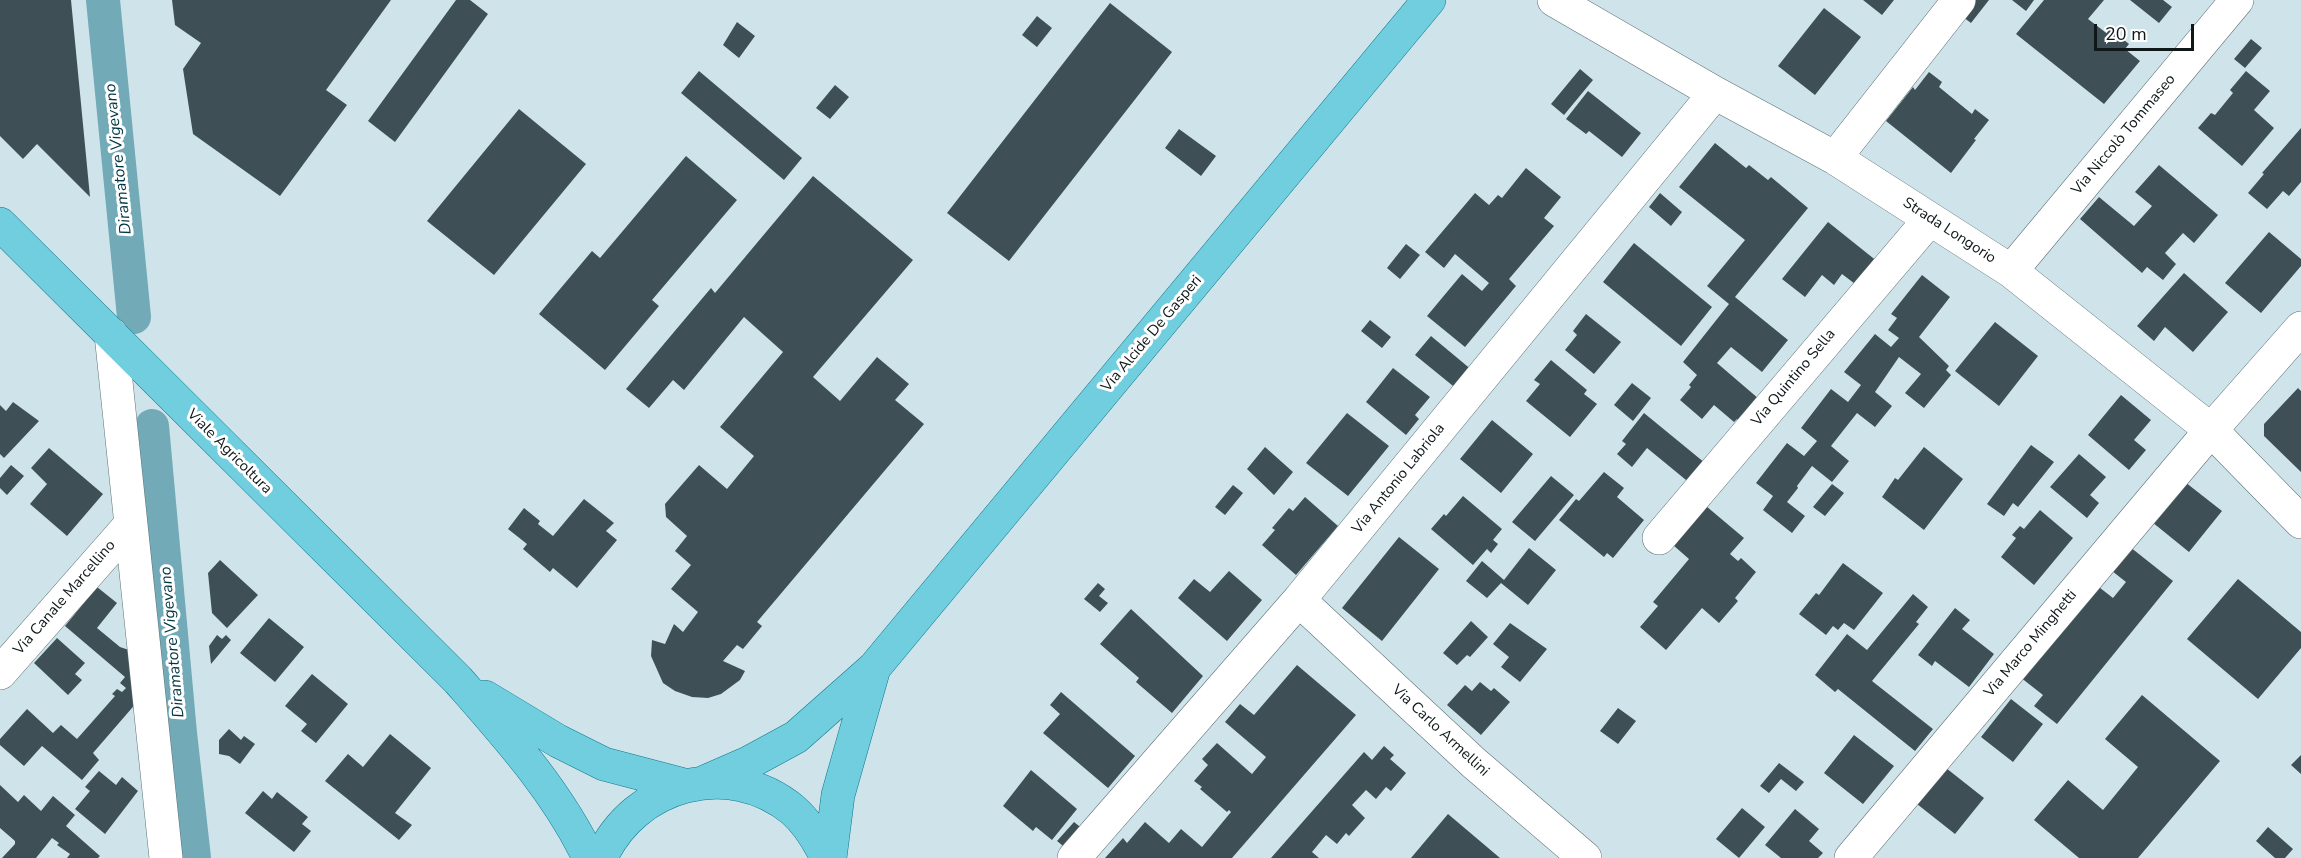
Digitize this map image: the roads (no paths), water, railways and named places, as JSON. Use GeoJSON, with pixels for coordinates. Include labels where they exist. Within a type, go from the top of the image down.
{"type":"FeatureCollection","features":[{"type":"Feature","properties":{"kind":"main road","name":"Via Alcide De Gasperi"},"geometry":{"type":"LineString","coordinates":[[693,784],[750,762],[795,737],[874,668],[1429,0]]}},
{"type":"Feature","properties":{"kind":"main road","name":"Viale Agricoltura"},"geometry":{"type":"LineString","coordinates":[[0,224],[458,680],[560,803],[589,858]]}},
{"type":"Feature","properties":{"kind":"main road","name":"Via Alcide De Gasperi"},"geometry":{"type":"LineString","coordinates":[[829,858],[838,795],[874,668]]}},
{"type":"Feature","properties":{"kind":"main road","name":"Viale Agricoltura"},"geometry":{"type":"LineString","coordinates":[[458,680],[558,741],[604,764],[693,784],[734,783],[765,793],[792,810],[814,834],[829,858]]}},
{"type":"Feature","properties":{"kind":"main road","name":"Viale Agricoltura"},"geometry":{"type":"LineString","coordinates":[[602,858],[608,842],[628,817],[654,798],[693,784]]}},
{"type":"Feature","properties":{"kind":"street","name":"Strada Longorio"},"geometry":{"type":"LineString","coordinates":[[1554,0],[1715,93],[1835,158],[2011,271],[2211,430],[2301,522]]}},
{"type":"Feature","properties":{"kind":"street"},"geometry":{"type":"LineString","coordinates":[[1835,158],[1959,0]]}},
{"type":"Feature","properties":{"kind":"street","name":"Via Niccolò Tommaseo"},"geometry":{"type":"LineString","coordinates":[[2011,271],[2237,0]]}},
{"type":"Feature","properties":{"kind":"street","name":"Via Antonio Labriola"},"geometry":{"type":"LineString","coordinates":[[1074,858],[1299,600],[1715,93]]}},
{"type":"Feature","properties":{"kind":"street","name":"Via Quintino Sella"},"geometry":{"type":"LineString","coordinates":[[1659,538],[1930,219]]}},
{"type":"Feature","properties":{"kind":"street","name":"Via Marco Minghetti"},"geometry":{"type":"LineString","coordinates":[[1851,858],[2211,430],[2301,328]]}},
{"type":"Feature","properties":{"kind":"street"},"geometry":{"type":"LineString","coordinates":[[115,339],[131,524],[166,858]]}},
{"type":"Feature","properties":{"kind":"street","name":"Via Canale Marcellino"},"geometry":{"type":"LineString","coordinates":[[0,673],[131,524]]}},
{"type":"Feature","properties":{"kind":"street","name":"Via Carlo Armellini"},"geometry":{"type":"LineString","coordinates":[[1299,600],[1474,763],[1585,858]]}},
{"type":"Feature","properties":{"kind":"waterway","name":"Diramatore Vigevano"},"geometry":{"type":"LineString","coordinates":[[103,0],[134,317]]}},
{"type":"Feature","properties":{"kind":"waterway","name":"Diramatore Vigevano"},"geometry":{"type":"LineString","coordinates":[[152,426],[180,733],[194,858]]}}]}
